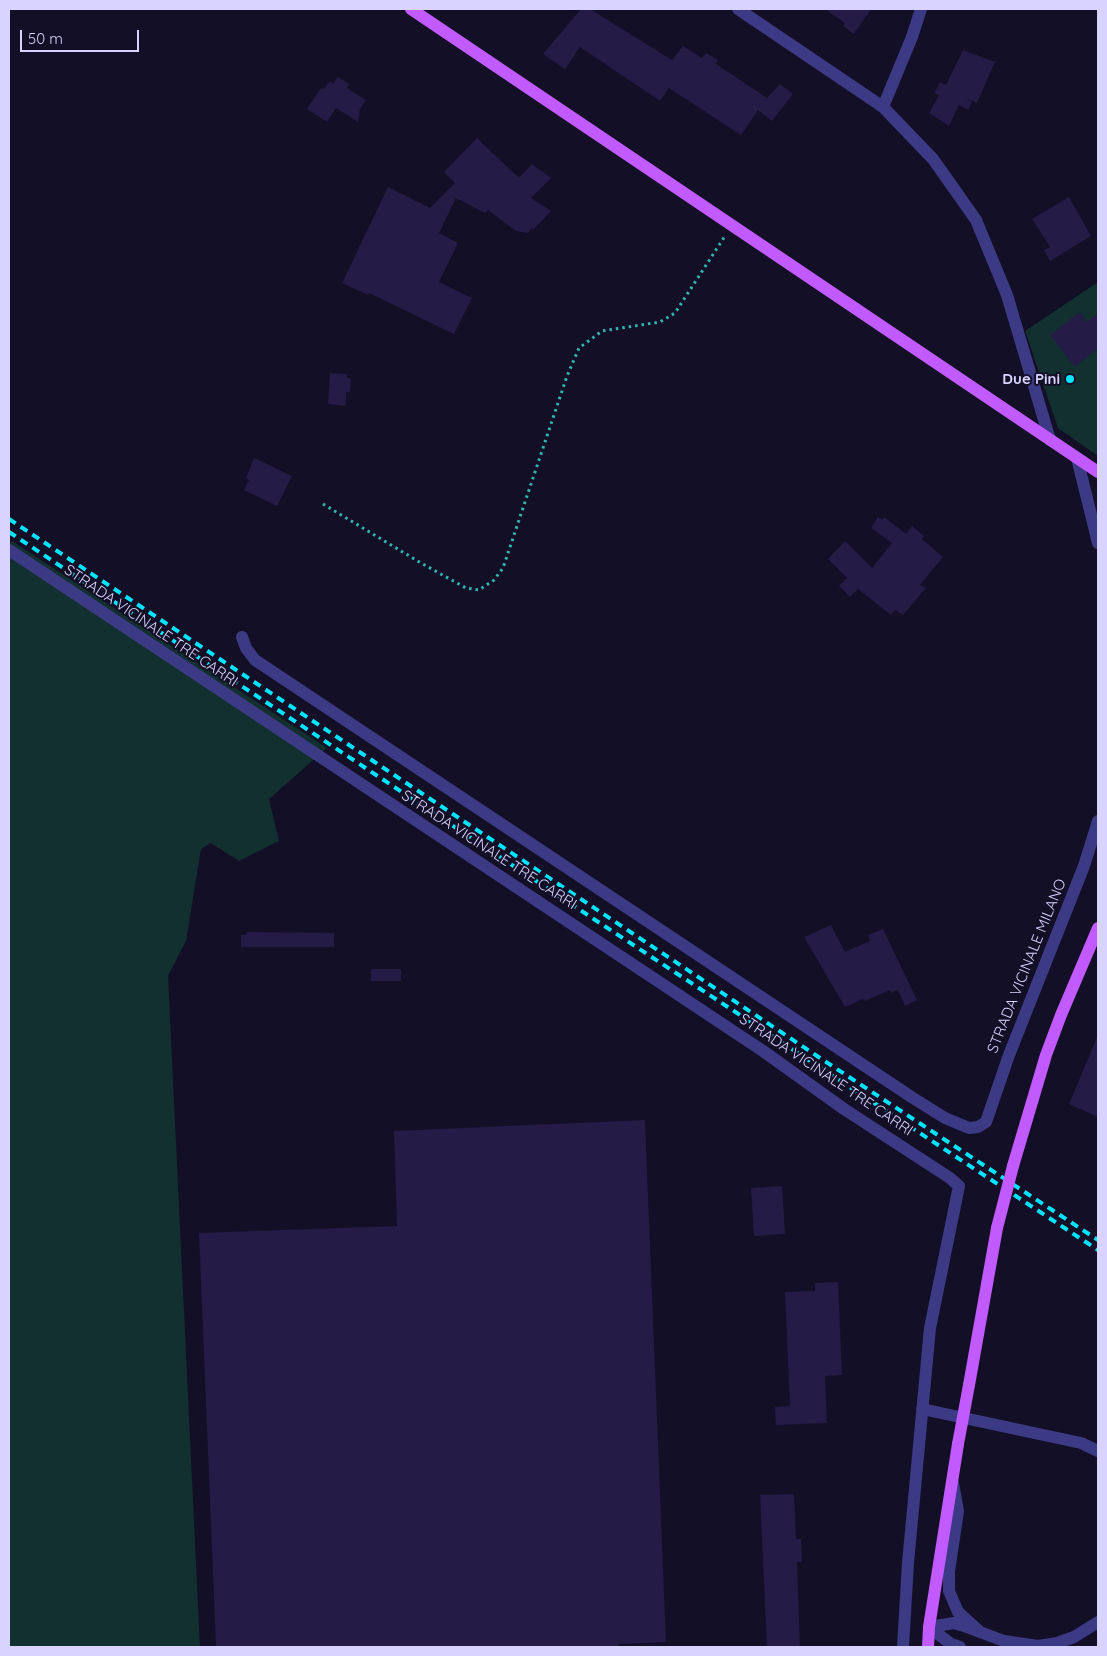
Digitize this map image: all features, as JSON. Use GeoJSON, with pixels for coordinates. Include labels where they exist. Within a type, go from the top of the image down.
{"type":"FeatureCollection","features":[{"type":"Feature","properties":{"kind":"main road"},"geometry":{"type":"LineString","coordinates":[[411,9],[1098,472]]}},
{"type":"Feature","properties":{"kind":"main road"},"geometry":{"type":"LineString","coordinates":[[928,1647],[929,1627],[958,1444],[997,1228],[1013,1166],[1046,1055],[1098,928]]}},
{"type":"Feature","properties":{"kind":"street"},"geometry":{"type":"LineString","coordinates":[[738,9],[883,107],[933,159],[976,220],[1007,295],[1050,440]]}},
{"type":"Feature","properties":{"kind":"street"},"geometry":{"type":"LineString","coordinates":[[883,107],[922,9]]}},
{"type":"Feature","properties":{"kind":"street"},"geometry":{"type":"LineString","coordinates":[[1077,458],[1098,543]]}},
{"type":"Feature","properties":{"kind":"street","name":"STRADA VICINALE TRE CARRI"},"geometry":{"type":"LineString","coordinates":[[9,550],[763,1051],[844,1109],[950,1178],[959,1186],[930,1328],[922,1409]]}},
{"type":"Feature","properties":{"kind":"street","name":"STRADA VICINALE MILANO"},"geometry":{"type":"LineString","coordinates":[[242,637],[246,648],[255,660],[945,1118],[969,1128],[978,1127],[986,1122],[1008,1055],[1084,866],[1098,821]]}},
{"type":"Feature","properties":{"kind":"street"},"geometry":{"type":"LineString","coordinates":[[1084,866],[1098,849]]}},
{"type":"Feature","properties":{"kind":"street"},"geometry":{"type":"LineString","coordinates":[[903,1647],[908,1563],[922,1409],[1081,1443],[1098,1451]]}},
{"type":"Feature","properties":{"kind":"street"},"geometry":{"type":"LineString","coordinates":[[952,1481],[958,1510],[949,1571],[949,1591],[958,1612],[979,1631]]}},
{"type":"Feature","properties":{"kind":"street"},"geometry":{"type":"LineString","coordinates":[[929,1627],[954,1623],[1004,1641],[1035,1647],[1057,1643],[1074,1637],[1098,1622]]}},
{"type":"Feature","properties":{"kind":"street"},"geometry":{"type":"LineString","coordinates":[[929,1627],[950,1644],[960,1647]]}},
{"type":"Feature","properties":{"kind":"path"},"geometry":{"type":"LineString","coordinates":[[323,504],[466,588],[479,590],[494,580],[503,568],[567,376],[579,348],[602,331],[660,322],[676,313],[732,225]]}},
{"type":"Feature","properties":{"kind":"green space","name":"Due Pini"},"geometry":{"type":"Polygon","coordinates":[[[1098,282],[1098,456],[1058,428],[1025,331],[1098,282]]]}},
{"type":"Feature","properties":{"kind":"green space"},"geometry":{"type":"Polygon","coordinates":[[[12,541],[327,748],[269,799],[279,841],[239,861],[211,843],[201,849],[186,941],[168,976],[200,1647],[9,1647],[9,545],[12,541]]]}},
{"type":"Feature","properties":{"kind":"building"},"geometry":{"type":"Polygon","coordinates":[[[581,9],[590,9],[672,60],[683,46],[702,58],[706,53],[718,60],[716,64],[767,98],[780,84],[793,94],[772,121],[758,110],[741,135],[669,88],[660,101],[580,47],[565,69],[543,54],[581,9]]]}},
{"type":"Feature","properties":{"kind":"building"},"geometry":{"type":"Polygon","coordinates":[[[825,9],[871,9],[854,34],[843,26],[845,23],[825,9]]]}},
{"type":"Feature","properties":{"kind":"building"},"geometry":{"type":"Polygon","coordinates":[[[963,50],[995,62],[977,103],[965,98],[972,102],[968,110],[959,105],[949,126],[929,113],[939,95],[934,93],[940,82],[946,85],[963,50]]]}},
{"type":"Feature","properties":{"kind":"building"},"geometry":{"type":"Polygon","coordinates":[[[338,77],[349,84],[347,88],[366,100],[360,109],[358,122],[336,108],[327,122],[307,109],[321,88],[324,89],[330,81],[333,84],[338,77]]]}},
{"type":"Feature","properties":{"kind":"building"},"geometry":{"type":"Polygon","coordinates":[[[477,138],[519,178],[532,164],[551,178],[531,198],[551,211],[528,233],[516,231],[488,210],[485,213],[456,198],[439,233],[458,243],[439,282],[472,298],[454,334],[369,293],[368,295],[342,283],[388,187],[430,208],[455,183],[444,172],[477,138]]]}},
{"type":"Feature","properties":{"kind":"building"},"geometry":{"type":"Polygon","coordinates":[[[1069,197],[1091,236],[1050,261],[1044,250],[1050,247],[1032,219],[1069,197]]]}},
{"type":"Feature","properties":{"kind":"building"},"geometry":{"type":"Polygon","coordinates":[[[1080,312],[1087,322],[1098,313],[1098,348],[1075,367],[1050,335],[1080,312]]]}},
{"type":"Feature","properties":{"kind":"building"},"geometry":{"type":"Polygon","coordinates":[[[330,373],[347,374],[347,378],[351,378],[350,392],[346,392],[346,406],[328,404],[330,373]]]}},
{"type":"Feature","properties":{"kind":"building"},"geometry":{"type":"Polygon","coordinates":[[[254,458],[292,476],[277,506],[244,490],[249,480],[246,478],[254,458]]]}},
{"type":"Feature","properties":{"kind":"building"},"geometry":{"type":"Polygon","coordinates":[[[878,517],[882,520],[884,517],[906,534],[912,526],[924,536],[922,539],[943,557],[920,585],[926,588],[903,615],[895,610],[891,615],[858,589],[850,597],[839,586],[847,578],[828,559],[845,541],[872,568],[892,543],[871,528],[878,517]]]}},
{"type":"Feature","properties":{"kind":"building"},"geometry":{"type":"Polygon","coordinates":[[[831,925],[845,952],[870,941],[868,935],[883,929],[917,1000],[905,1006],[898,990],[891,993],[890,990],[845,1007],[804,937],[831,925]]]}},
{"type":"Feature","properties":{"kind":"building"},"geometry":{"type":"Polygon","coordinates":[[[247,932],[334,933],[334,947],[241,947],[241,935],[246,935],[247,932]]]}},
{"type":"Feature","properties":{"kind":"building"},"geometry":{"type":"Polygon","coordinates":[[[371,969],[401,969],[401,981],[371,981],[371,969]]]}},
{"type":"Feature","properties":{"kind":"building"},"geometry":{"type":"Polygon","coordinates":[[[1098,1035],[1098,1117],[1069,1104],[1098,1035]]]}},
{"type":"Feature","properties":{"kind":"building"},"geometry":{"type":"Polygon","coordinates":[[[645,1120],[666,1642],[619,1644],[619,1647],[216,1647],[199,1233],[397,1226],[394,1131],[645,1120]]]}},
{"type":"Feature","properties":{"kind":"building"},"geometry":{"type":"Polygon","coordinates":[[[782,1186],[785,1234],[754,1236],[751,1188],[782,1186]]]}},
{"type":"Feature","properties":{"kind":"building"},"geometry":{"type":"Polygon","coordinates":[[[838,1282],[842,1375],[825,1376],[827,1423],[776,1425],[775,1407],[790,1406],[785,1292],[815,1291],[815,1283],[838,1282]]]}},
{"type":"Feature","properties":{"kind":"building"},"geometry":{"type":"Polygon","coordinates":[[[794,1494],[796,1539],[801,1539],[802,1562],[797,1562],[800,1647],[767,1647],[760,1495],[794,1494]]]}},
{"type":"Feature","properties":{"kind":"railway"},"geometry":{"type":"LineString","coordinates":[[9,519],[817,1056],[1098,1240]]}},
{"type":"Feature","properties":{"kind":"railway"},"geometry":{"type":"LineString","coordinates":[[9,532],[1098,1250]]}},
{"type":"Feature","properties":{"kind":"place","name":"Due Pini"},"geometry":{"type":"Point","coordinates":[1070,379]}}]}
